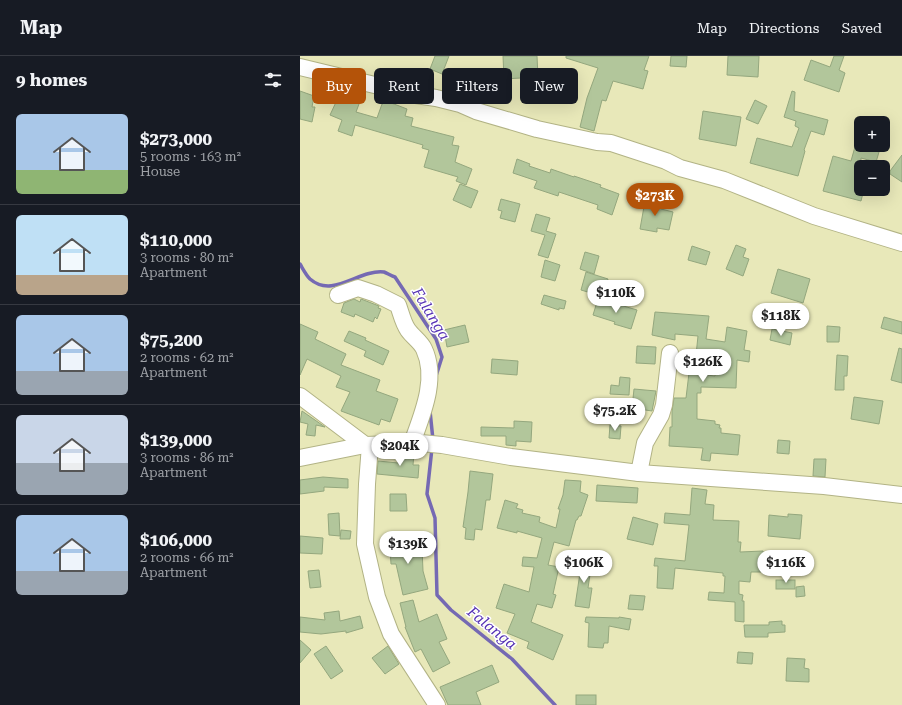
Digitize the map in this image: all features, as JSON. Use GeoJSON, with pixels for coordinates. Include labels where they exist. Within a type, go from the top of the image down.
{"type":"FeatureCollection","features":[{"type":"Feature","properties":{"kind":"street"},"geometry":{"type":"LineString","coordinates":[[300,67],[409,94],[436,98],[460,104],[476,111],[537,129],[597,142],[611,143],[666,161],[680,168],[724,180],[814,216],[902,243]]}},
{"type":"Feature","properties":{"kind":"street"},"geometry":{"type":"LineString","coordinates":[[338,295],[358,288],[376,294],[398,305],[408,330],[424,348],[429,364],[429,383],[416,443]]}},
{"type":"Feature","properties":{"kind":"street"},"geometry":{"type":"LineString","coordinates":[[639,473],[645,443],[661,415],[664,404],[670,353]]}},
{"type":"Feature","properties":{"kind":"street"},"geometry":{"type":"LineString","coordinates":[[300,396],[367,445]]}},
{"type":"Feature","properties":{"kind":"street"},"geometry":{"type":"LineString","coordinates":[[300,458],[367,445],[416,443],[442,445],[511,457],[639,473],[824,486],[902,495]]}},
{"type":"Feature","properties":{"kind":"street"},"geometry":{"type":"LineString","coordinates":[[367,445],[365,544],[377,597],[391,634],[437,705]]}},
{"type":"Feature","properties":{"kind":"building"},"geometry":{"type":"Polygon","coordinates":[[[435,56],[449,56],[444,68],[442,68],[442,74],[434,71],[434,68],[430,68],[435,56]]]}},
{"type":"Feature","properties":{"kind":"building"},"geometry":{"type":"Polygon","coordinates":[[[503,56],[537,56],[538,68],[520,68],[520,78],[512,79],[512,68],[504,68],[503,56]]]}},
{"type":"Feature","properties":{"kind":"building"},"geometry":{"type":"Polygon","coordinates":[[[566,56],[649,56],[644,70],[648,71],[643,89],[613,81],[606,101],[602,100],[594,131],[580,127],[587,98],[598,68],[566,58],[566,56]]]}},
{"type":"Feature","properties":{"kind":"building"},"geometry":{"type":"Polygon","coordinates":[[[671,56],[687,56],[686,67],[670,66],[671,56]]]}},
{"type":"Feature","properties":{"kind":"building"},"geometry":{"type":"Polygon","coordinates":[[[728,56],[759,56],[758,77],[727,75],[728,56]]]}},
{"type":"Feature","properties":{"kind":"building"},"geometry":{"type":"Polygon","coordinates":[[[834,56],[844,56],[839,70],[845,73],[839,92],[804,80],[811,60],[830,67],[834,56]]]}},
{"type":"Feature","properties":{"kind":"building"},"geometry":{"type":"Polygon","coordinates":[[[300,91],[312,95],[312,107],[315,107],[312,122],[300,119],[300,91]]]}},
{"type":"Feature","properties":{"kind":"building"},"geometry":{"type":"Polygon","coordinates":[[[792,91],[795,92],[794,111],[828,120],[824,135],[811,131],[804,150],[798,176],[750,163],[757,138],[792,147],[799,128],[795,126],[796,121],[784,117],[792,91]]]}},
{"type":"Feature","properties":{"kind":"building"},"geometry":{"type":"Polygon","coordinates":[[[755,100],[767,106],[758,124],[746,119],[755,100]]]}},
{"type":"Feature","properties":{"kind":"building"},"geometry":{"type":"Polygon","coordinates":[[[335,104],[359,104],[356,112],[377,118],[382,104],[394,104],[407,109],[405,116],[413,118],[411,126],[454,137],[452,145],[459,146],[455,162],[472,169],[466,185],[456,181],[458,177],[424,167],[429,150],[422,148],[423,145],[355,125],[352,136],[338,131],[342,120],[330,115],[335,104]]]}},
{"type":"Feature","properties":{"kind":"building"},"geometry":{"type":"Polygon","coordinates":[[[703,111],[741,117],[736,146],[699,139],[703,111]]]}},
{"type":"Feature","properties":{"kind":"building"},"geometry":{"type":"Polygon","coordinates":[[[854,150],[854,152],[879,152],[877,160],[861,158],[861,160],[854,160],[854,196],[862,196],[861,201],[823,191],[833,156],[851,161],[854,150]]]}},
{"type":"Feature","properties":{"kind":"building"},"geometry":{"type":"Polygon","coordinates":[[[902,155],[902,182],[890,174],[890,171],[902,155]]]}},
{"type":"Feature","properties":{"kind":"building"},"geometry":{"type":"Polygon","coordinates":[[[517,159],[530,164],[529,166],[550,173],[551,169],[574,176],[601,185],[600,187],[619,194],[612,215],[597,209],[598,205],[559,192],[558,196],[534,188],[537,181],[513,173],[517,159]]]}},
{"type":"Feature","properties":{"kind":"building"},"geometry":{"type":"Polygon","coordinates":[[[460,184],[478,191],[471,208],[453,200],[460,184]]]}},
{"type":"Feature","properties":{"kind":"building"},"geometry":{"type":"Polygon","coordinates":[[[501,199],[520,204],[515,222],[500,218],[502,211],[498,210],[501,199]]]}},
{"type":"Feature","properties":{"kind":"building"},"geometry":{"type":"Polygon","coordinates":[[[645,201],[662,204],[661,209],[673,212],[669,230],[657,228],[657,232],[640,229],[645,201]]]}},
{"type":"Feature","properties":{"kind":"building"},"geometry":{"type":"Polygon","coordinates":[[[536,214],[550,218],[546,231],[556,234],[548,258],[538,255],[545,235],[531,231],[536,214]]]}},
{"type":"Feature","properties":{"kind":"building"},"geometry":{"type":"Polygon","coordinates":[[[736,245],[746,249],[743,257],[749,259],[743,276],[726,269],[736,245]]]}},
{"type":"Feature","properties":{"kind":"building"},"geometry":{"type":"Polygon","coordinates":[[[692,246],[710,252],[706,265],[688,260],[692,246]]]}},
{"type":"Feature","properties":{"kind":"building"},"geometry":{"type":"Polygon","coordinates":[[[585,252],[599,256],[594,274],[580,269],[585,252]]]}},
{"type":"Feature","properties":{"kind":"building"},"geometry":{"type":"Polygon","coordinates":[[[545,260],[560,265],[555,281],[541,277],[545,260]]]}},
{"type":"Feature","properties":{"kind":"building"},"geometry":{"type":"Polygon","coordinates":[[[778,269],[810,279],[803,303],[771,293],[778,269]]]}},
{"type":"Feature","properties":{"kind":"building"},"geometry":{"type":"Polygon","coordinates":[[[586,272],[608,279],[602,300],[590,296],[591,293],[581,290],[586,272]]]}},
{"type":"Feature","properties":{"kind":"building"},"geometry":{"type":"Polygon","coordinates":[[[544,295],[566,301],[564,309],[559,308],[559,310],[541,304],[544,295]]]}},
{"type":"Feature","properties":{"kind":"building"},"geometry":{"type":"Polygon","coordinates":[[[354,299],[360,302],[361,299],[379,306],[378,308],[381,309],[377,319],[375,317],[373,322],[355,314],[354,317],[341,312],[344,303],[354,299]]]}},
{"type":"Feature","properties":{"kind":"building"},"geometry":{"type":"Polygon","coordinates":[[[597,302],[619,308],[620,305],[637,310],[631,329],[593,315],[597,302]]]}},
{"type":"Feature","properties":{"kind":"building"},"geometry":{"type":"Polygon","coordinates":[[[655,312],[709,316],[706,339],[725,342],[727,327],[747,331],[744,350],[750,351],[749,362],[737,360],[736,388],[701,387],[701,393],[697,393],[697,419],[715,421],[715,424],[720,425],[719,428],[721,428],[721,433],[740,435],[738,455],[711,453],[710,461],[701,460],[703,448],[669,446],[674,398],[686,398],[689,373],[715,376],[716,357],[696,355],[698,336],[675,334],[675,340],[652,335],[655,312]]]}},
{"type":"Feature","properties":{"kind":"building"},"geometry":{"type":"Polygon","coordinates":[[[884,317],[902,322],[902,334],[881,328],[884,317]]]}},
{"type":"Feature","properties":{"kind":"building"},"geometry":{"type":"Polygon","coordinates":[[[300,324],[318,332],[315,339],[346,354],[341,365],[380,380],[376,391],[398,399],[390,422],[381,419],[379,425],[341,411],[350,392],[336,387],[341,376],[307,359],[300,375],[300,324]]]}},
{"type":"Feature","properties":{"kind":"building"},"geometry":{"type":"Polygon","coordinates":[[[465,325],[469,342],[447,347],[444,330],[465,325]]]}},
{"type":"Feature","properties":{"kind":"building"},"geometry":{"type":"Polygon","coordinates":[[[827,326],[840,327],[839,342],[827,342],[827,326]]]}},
{"type":"Feature","properties":{"kind":"building"},"geometry":{"type":"Polygon","coordinates":[[[772,329],[792,333],[790,345],[770,340],[772,329]]]}},
{"type":"Feature","properties":{"kind":"building"},"geometry":{"type":"Polygon","coordinates":[[[349,331],[366,338],[365,340],[389,351],[383,365],[364,356],[366,351],[344,341],[349,331]]]}},
{"type":"Feature","properties":{"kind":"building"},"geometry":{"type":"Polygon","coordinates":[[[637,346],[656,347],[655,364],[636,363],[637,346]]]}},
{"type":"Feature","properties":{"kind":"building"},"geometry":{"type":"Polygon","coordinates":[[[899,348],[902,349],[902,383],[891,380],[899,348]]]}},
{"type":"Feature","properties":{"kind":"building"},"geometry":{"type":"Polygon","coordinates":[[[837,355],[848,356],[847,376],[844,376],[844,390],[835,390],[837,355]]]}},
{"type":"Feature","properties":{"kind":"building"},"geometry":{"type":"Polygon","coordinates":[[[492,359],[518,361],[517,375],[491,373],[492,359]]]}},
{"type":"Feature","properties":{"kind":"building"},"geometry":{"type":"Polygon","coordinates":[[[620,377],[630,378],[629,395],[610,394],[611,385],[619,386],[620,377]]]}},
{"type":"Feature","properties":{"kind":"building"},"geometry":{"type":"Polygon","coordinates":[[[634,389],[656,391],[652,411],[632,408],[634,389]]]}},
{"type":"Feature","properties":{"kind":"building"},"geometry":{"type":"Polygon","coordinates":[[[854,397],[883,401],[879,424],[851,419],[854,397]]]}},
{"type":"Feature","properties":{"kind":"building"},"geometry":{"type":"Polygon","coordinates":[[[302,411],[325,427],[316,425],[315,436],[306,435],[308,424],[300,422],[302,411]]]}},
{"type":"Feature","properties":{"kind":"building"},"geometry":{"type":"Polygon","coordinates":[[[514,421],[532,422],[531,442],[516,441],[516,446],[506,445],[506,436],[481,436],[481,427],[514,428],[514,421]]]}},
{"type":"Feature","properties":{"kind":"building"},"geometry":{"type":"Polygon","coordinates":[[[610,425],[621,426],[620,439],[609,438],[610,425]]]}},
{"type":"Feature","properties":{"kind":"building"},"geometry":{"type":"Polygon","coordinates":[[[778,440],[790,441],[789,454],[777,453],[778,440]]]}},
{"type":"Feature","properties":{"kind":"building"},"geometry":{"type":"Polygon","coordinates":[[[398,453],[414,453],[413,465],[419,465],[418,478],[377,474],[378,461],[398,463],[398,453]]]}},
{"type":"Feature","properties":{"kind":"building"},"geometry":{"type":"Polygon","coordinates":[[[814,459],[826,459],[825,477],[813,476],[814,459]]]}},
{"type":"Feature","properties":{"kind":"building"},"geometry":{"type":"Polygon","coordinates":[[[470,471],[493,474],[490,500],[486,500],[482,530],[475,529],[474,540],[465,539],[466,528],[463,527],[470,471]]]}},
{"type":"Feature","properties":{"kind":"building"},"geometry":{"type":"Polygon","coordinates":[[[323,477],[348,479],[348,488],[324,487],[324,491],[300,494],[300,480],[323,477]]]}},
{"type":"Feature","properties":{"kind":"building"},"geometry":{"type":"Polygon","coordinates":[[[565,480],[581,481],[580,492],[588,495],[581,516],[579,516],[576,520],[569,546],[554,542],[548,565],[559,567],[553,594],[556,595],[552,608],[537,604],[531,622],[563,635],[553,660],[527,648],[529,642],[507,633],[515,614],[496,608],[504,584],[529,592],[534,567],[522,566],[523,557],[537,558],[542,538],[517,531],[517,533],[497,528],[505,500],[518,504],[516,508],[523,510],[522,513],[540,517],[539,522],[556,528],[560,509],[558,509],[563,495],[565,480]]]}},
{"type":"Feature","properties":{"kind":"building"},"geometry":{"type":"Polygon","coordinates":[[[597,485],[638,488],[637,503],[596,501],[597,485]]]}},
{"type":"Feature","properties":{"kind":"building"},"geometry":{"type":"Polygon","coordinates":[[[692,488],[707,490],[705,504],[714,505],[713,520],[739,521],[738,542],[741,542],[740,552],[763,551],[764,572],[751,572],[750,582],[739,581],[739,594],[743,595],[742,601],[744,601],[744,622],[735,621],[735,602],[708,600],[709,592],[724,593],[725,576],[723,576],[723,573],[675,568],[673,589],[657,588],[658,566],[654,566],[655,558],[685,561],[689,525],[664,523],[665,513],[690,515],[692,488]]]}},
{"type":"Feature","properties":{"kind":"building"},"geometry":{"type":"Polygon","coordinates":[[[390,494],[406,494],[407,511],[390,511],[390,494]]]}},
{"type":"Feature","properties":{"kind":"building"},"geometry":{"type":"Polygon","coordinates":[[[339,513],[340,536],[329,535],[328,514],[339,513]]]}},
{"type":"Feature","properties":{"kind":"building"},"geometry":{"type":"Polygon","coordinates":[[[788,514],[802,515],[800,539],[768,536],[769,515],[788,517],[788,514]]]}},
{"type":"Feature","properties":{"kind":"building"},"geometry":{"type":"Polygon","coordinates":[[[633,517],[658,524],[653,545],[627,539],[633,517]]]}},
{"type":"Feature","properties":{"kind":"building"},"geometry":{"type":"Polygon","coordinates":[[[341,530],[351,531],[350,539],[340,539],[341,530]]]}},
{"type":"Feature","properties":{"kind":"building"},"geometry":{"type":"Polygon","coordinates":[[[402,532],[403,549],[422,548],[423,571],[428,589],[403,595],[396,564],[391,564],[389,533],[402,532]]]}},
{"type":"Feature","properties":{"kind":"building"},"geometry":{"type":"Polygon","coordinates":[[[300,536],[323,538],[322,554],[300,553],[300,536]]]}},
{"type":"Feature","properties":{"kind":"building"},"geometry":{"type":"Polygon","coordinates":[[[578,559],[592,561],[588,588],[592,588],[589,608],[575,606],[580,573],[576,572],[578,559]]]}},
{"type":"Feature","properties":{"kind":"building"},"geometry":{"type":"Polygon","coordinates":[[[319,570],[321,587],[310,588],[308,571],[319,570]]]}},
{"type":"Feature","properties":{"kind":"building"},"geometry":{"type":"Polygon","coordinates":[[[776,580],[795,580],[795,589],[776,589],[776,580]]]}},
{"type":"Feature","properties":{"kind":"building"},"geometry":{"type":"Polygon","coordinates":[[[804,586],[805,596],[796,597],[796,587],[804,586]]]}},
{"type":"Feature","properties":{"kind":"building"},"geometry":{"type":"Polygon","coordinates":[[[630,595],[645,596],[643,610],[628,609],[630,595]]]}},
{"type":"Feature","properties":{"kind":"building"},"geometry":{"type":"Polygon","coordinates":[[[413,600],[419,622],[437,614],[447,639],[439,642],[450,663],[433,672],[421,649],[415,652],[405,627],[400,603],[413,600]]]}},
{"type":"Feature","properties":{"kind":"building"},"geometry":{"type":"Polygon","coordinates":[[[339,611],[340,621],[360,616],[363,628],[346,633],[346,631],[321,634],[300,632],[300,617],[325,620],[324,613],[339,611]]]}},
{"type":"Feature","properties":{"kind":"building"},"geometry":{"type":"Polygon","coordinates":[[[586,617],[619,617],[631,619],[629,630],[609,626],[608,643],[604,643],[603,648],[588,647],[589,623],[585,622],[586,617]]]}},
{"type":"Feature","properties":{"kind":"building"},"geometry":{"type":"Polygon","coordinates":[[[782,621],[782,625],[785,625],[785,632],[768,633],[768,637],[745,637],[744,625],[769,625],[769,622],[782,621]]]}},
{"type":"Feature","properties":{"kind":"building"},"geometry":{"type":"Polygon","coordinates":[[[300,640],[311,650],[300,663],[300,640]]]}},
{"type":"Feature","properties":{"kind":"building"},"geometry":{"type":"Polygon","coordinates":[[[326,646],[343,671],[331,679],[314,654],[326,646]]]}},
{"type":"Feature","properties":{"kind":"building"},"geometry":{"type":"Polygon","coordinates":[[[388,646],[399,664],[385,674],[372,658],[388,646]]]}},
{"type":"Feature","properties":{"kind":"building"},"geometry":{"type":"Polygon","coordinates":[[[738,652],[753,653],[752,664],[737,663],[738,652]]]}},
{"type":"Feature","properties":{"kind":"building"},"geometry":{"type":"Polygon","coordinates":[[[787,658],[805,659],[804,668],[809,669],[809,682],[786,681],[787,658]]]}},
{"type":"Feature","properties":{"kind":"building"},"geometry":{"type":"Polygon","coordinates":[[[492,665],[499,682],[476,692],[481,705],[448,705],[440,687],[492,665]]]}},
{"type":"Feature","properties":{"kind":"building"},"geometry":{"type":"Polygon","coordinates":[[[576,695],[596,695],[596,705],[576,705],[576,695]]]}},
{"type":"Feature","properties":{"kind":"waterway","name":"Falanga"},"geometry":{"type":"LineString","coordinates":[[300,264],[310,279],[319,284],[328,286],[337,285],[375,272],[384,272],[395,277],[436,339],[442,357],[436,376]]}},
{"type":"Feature","properties":{"kind":"waterway","name":"Falanga"},"geometry":{"type":"LineString","coordinates":[[430,411],[433,440]]}},
{"type":"Feature","properties":{"kind":"waterway","name":"Falanga"},"geometry":{"type":"LineString","coordinates":[[432,448],[427,494],[435,518],[437,595],[451,610],[512,659],[555,705]]}}]}
